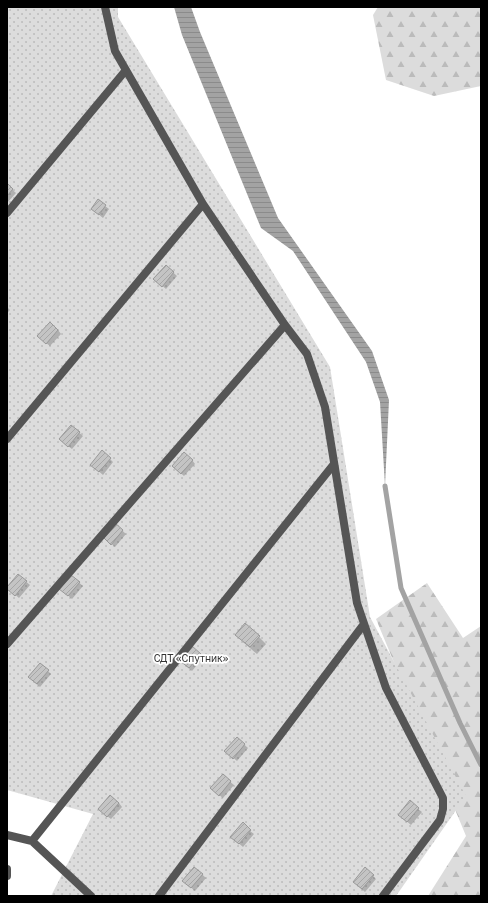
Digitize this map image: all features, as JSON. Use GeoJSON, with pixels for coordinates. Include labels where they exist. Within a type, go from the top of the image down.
{"type":"FeatureCollection","features":[{"type":"Feature","properties":{"kind":"lane"},"geometry":{"type":"LineString","coordinates":[[105,7],[115,51],[202,204],[285,325],[307,354],[325,407],[357,603],[386,688],[443,798],[443,809],[440,820],[383,896]]}},
{"type":"Feature","properties":{"kind":"lane"},"geometry":{"type":"LineString","coordinates":[[7,213],[126,70]]}},
{"type":"Feature","properties":{"kind":"lane"},"geometry":{"type":"LineString","coordinates":[[7,439],[202,204]]}},
{"type":"Feature","properties":{"kind":"lane"},"geometry":{"type":"LineString","coordinates":[[7,644],[285,325]]}},
{"type":"Feature","properties":{"kind":"lane"},"geometry":{"type":"LineString","coordinates":[[32,841],[334,464]]}},
{"type":"Feature","properties":{"kind":"lane"},"geometry":{"type":"LineString","coordinates":[[159,896],[364,624]]}},
{"type":"Feature","properties":{"kind":"lane"},"geometry":{"type":"LineString","coordinates":[[7,835],[32,841],[91,896]]}},
{"type":"Feature","properties":{"kind":"lane"},"geometry":{"type":"LineString","coordinates":[[7,869],[7,876]]}},
{"type":"Feature","properties":{"kind":"green space","name":"СДТ «Спутник»"},"geometry":{"type":"Polygon","coordinates":[[[7,7],[118,7],[118,17],[330,367],[370,617],[466,796],[396,896],[51,896],[93,814],[7,790],[7,7]]]}},
{"type":"Feature","properties":{"kind":"green space"},"geometry":{"type":"Polygon","coordinates":[[[378,7],[481,7],[481,86],[434,96],[386,80],[373,15],[378,7]]]}},
{"type":"Feature","properties":{"kind":"green space"},"geometry":{"type":"Polygon","coordinates":[[[427,583],[463,638],[481,626],[481,896],[428,896],[466,836],[376,619],[427,583]]]}},
{"type":"Feature","properties":{"kind":"shaded area"},"geometry":{"type":"Polygon","coordinates":[[[174,7],[191,7],[200,32],[278,218],[372,351],[389,400],[385,486],[380,402],[366,362],[293,251],[261,228],[182,35],[174,7]]]}},
{"type":"Feature","properties":{"kind":"building"},"geometry":{"type":"Polygon","coordinates":[[[7,183],[13,189],[7,196],[7,183]]]}},
{"type":"Feature","properties":{"kind":"building"},"geometry":{"type":"Polygon","coordinates":[[[98,199],[106,205],[99,215],[91,209],[98,199]]]}},
{"type":"Feature","properties":{"kind":"building"},"geometry":{"type":"Polygon","coordinates":[[[166,265],[174,272],[162,287],[153,279],[166,265]]]}},
{"type":"Feature","properties":{"kind":"building"},"geometry":{"type":"Polygon","coordinates":[[[50,322],[58,330],[46,344],[37,336],[50,322]]]}},
{"type":"Feature","properties":{"kind":"building"},"geometry":{"type":"Polygon","coordinates":[[[71,425],[80,432],[68,447],[59,439],[71,425]]]}},
{"type":"Feature","properties":{"kind":"building"},"geometry":{"type":"Polygon","coordinates":[[[102,450],[111,458],[99,472],[90,465],[102,450]]]}},
{"type":"Feature","properties":{"kind":"building"},"geometry":{"type":"Polygon","coordinates":[[[184,452],[193,460],[181,474],[172,466],[184,452]]]}},
{"type":"Feature","properties":{"kind":"building"},"geometry":{"type":"Polygon","coordinates":[[[115,523],[123,530],[111,545],[103,537],[115,523]]]}},
{"type":"Feature","properties":{"kind":"building"},"geometry":{"type":"Polygon","coordinates":[[[18,574],[27,581],[15,596],[7,589],[7,587],[18,574]]]}},
{"type":"Feature","properties":{"kind":"building"},"geometry":{"type":"Polygon","coordinates":[[[71,575],[80,582],[68,596],[59,589],[71,575]]]}},
{"type":"Feature","properties":{"kind":"building"},"geometry":{"type":"Polygon","coordinates":[[[245,623],[260,636],[250,647],[235,635],[245,623]]]}},
{"type":"Feature","properties":{"kind":"building"},"geometry":{"type":"Polygon","coordinates":[[[192,646],[201,654],[189,668],[180,661],[192,646]]]}},
{"type":"Feature","properties":{"kind":"building"},"geometry":{"type":"Polygon","coordinates":[[[40,663],[49,670],[37,684],[28,677],[40,663]]]}},
{"type":"Feature","properties":{"kind":"building"},"geometry":{"type":"Polygon","coordinates":[[[237,737],[245,744],[233,759],[224,751],[237,737]]]}},
{"type":"Feature","properties":{"kind":"building"},"geometry":{"type":"Polygon","coordinates":[[[223,774],[231,781],[219,796],[210,788],[223,774]]]}},
{"type":"Feature","properties":{"kind":"building"},"geometry":{"type":"Polygon","coordinates":[[[110,795],[119,803],[107,817],[98,809],[110,795]]]}},
{"type":"Feature","properties":{"kind":"building"},"geometry":{"type":"Polygon","coordinates":[[[410,800],[419,808],[407,822],[398,815],[410,800]]]}},
{"type":"Feature","properties":{"kind":"building"},"geometry":{"type":"Polygon","coordinates":[[[243,822],[251,830],[239,844],[230,837],[243,822]]]}},
{"type":"Feature","properties":{"kind":"building"},"geometry":{"type":"Polygon","coordinates":[[[194,867],[203,874],[191,888],[182,881],[194,867]]]}},
{"type":"Feature","properties":{"kind":"building"},"geometry":{"type":"Polygon","coordinates":[[[365,867],[374,875],[362,889],[353,882],[365,867]]]}},
{"type":"Feature","properties":{"kind":"waterway"},"geometry":{"type":"LineString","coordinates":[[385,486],[401,588],[460,723],[481,765]]}}]}
